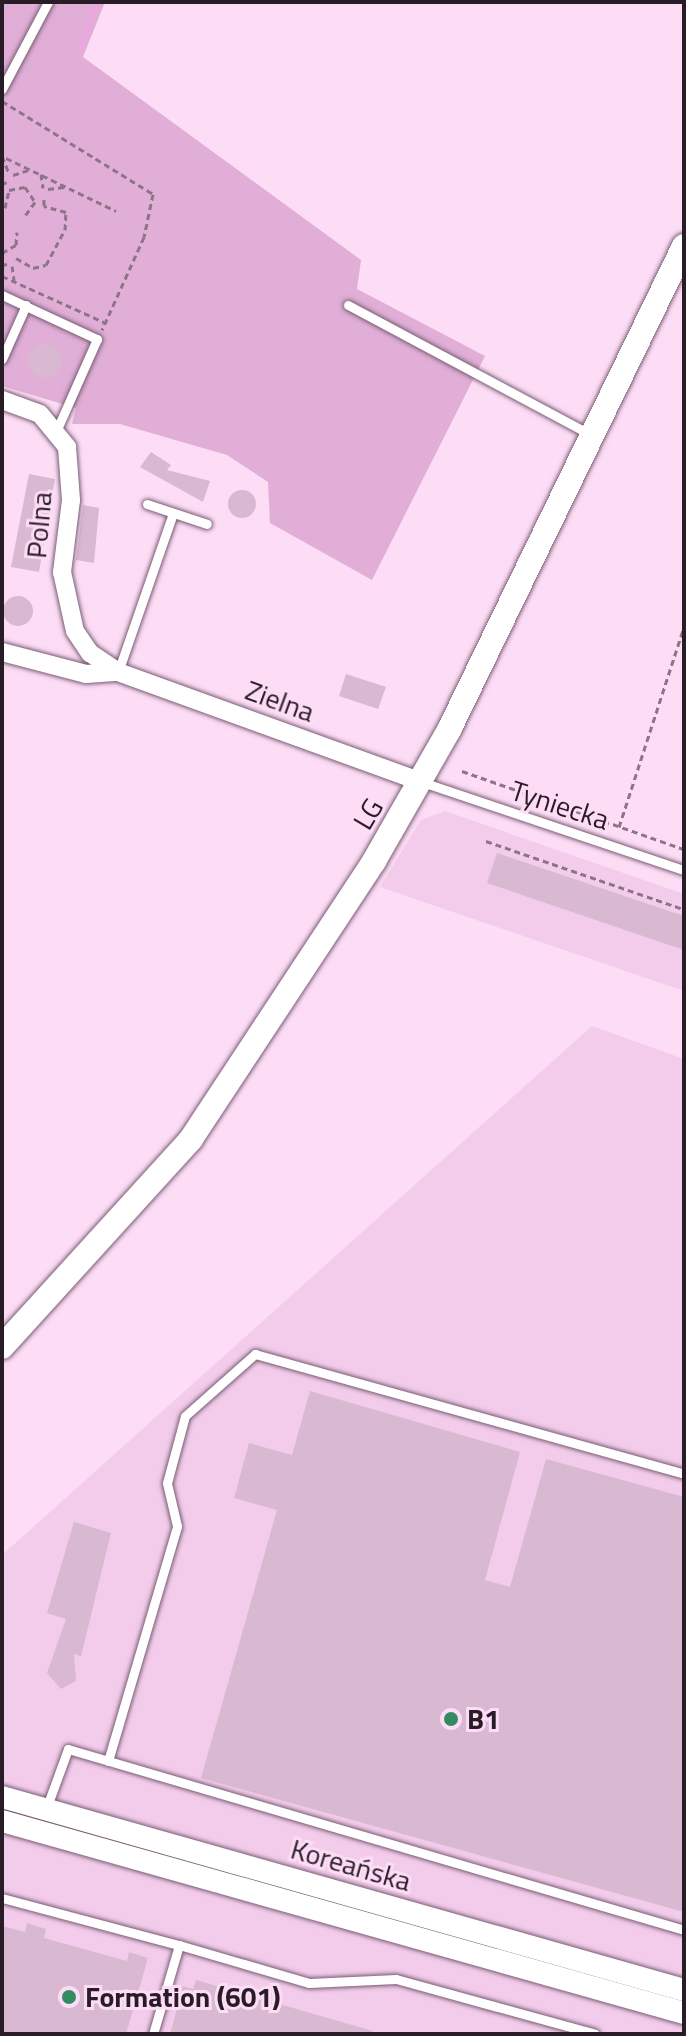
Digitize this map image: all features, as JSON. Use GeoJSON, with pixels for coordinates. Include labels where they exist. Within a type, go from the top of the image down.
{"type":"FeatureCollection","features":[{"type":"Feature","properties":{"kind":"main road","name":"LG"},"geometry":{"type":"LineString","coordinates":[[2,1347],[191,1139],[422,782],[684,246]]}},
{"type":"Feature","properties":{"kind":"street"},"geometry":{"type":"LineString","coordinates":[[2,400],[58,427]]}},
{"type":"Feature","properties":{"kind":"street","name":"Polna"},"geometry":{"type":"LineString","coordinates":[[58,427],[71,472],[62,558],[67,600],[82,643],[118,672]]}},
{"type":"Feature","properties":{"kind":"street"},"geometry":{"type":"LineString","coordinates":[[2,652],[86,674],[118,672]]}},
{"type":"Feature","properties":{"kind":"street","name":"Zielna"},"geometry":{"type":"LineString","coordinates":[[118,672],[422,782]]}},
{"type":"Feature","properties":{"kind":"street","name":"Koreańska"},"geometry":{"type":"LineString","coordinates":[[2,1797],[684,1990]]}},
{"type":"Feature","properties":{"kind":"street","name":"Koreańska"},"geometry":{"type":"LineString","coordinates":[[2,1821],[684,2013]]}},
{"type":"Feature","properties":{"kind":"lane"},"geometry":{"type":"LineString","coordinates":[[2,89],[48,2]]}},
{"type":"Feature","properties":{"kind":"lane"},"geometry":{"type":"LineString","coordinates":[[2,295],[97,339],[58,427]]}},
{"type":"Feature","properties":{"kind":"lane"},"geometry":{"type":"LineString","coordinates":[[2,359],[26,305]]}},
{"type":"Feature","properties":{"kind":"lane"},"geometry":{"type":"LineString","coordinates":[[348,305],[593,435]]}},
{"type":"Feature","properties":{"kind":"lane"},"geometry":{"type":"LineString","coordinates":[[147,504],[207,524]]}},
{"type":"Feature","properties":{"kind":"lane"},"geometry":{"type":"LineString","coordinates":[[118,672],[173,513]]}},
{"type":"Feature","properties":{"kind":"lane","name":"Tyniecka"},"geometry":{"type":"LineString","coordinates":[[422,782],[684,870]]}},
{"type":"Feature","properties":{"kind":"lane"},"geometry":{"type":"LineString","coordinates":[[108,1761],[177,1526],[167,1483],[185,1416],[255,1354],[684,1474]]}},
{"type":"Feature","properties":{"kind":"lane"},"geometry":{"type":"LineString","coordinates":[[39,1831],[68,1749],[684,1930]]}},
{"type":"Feature","properties":{"kind":"lane"},"geometry":{"type":"LineString","coordinates":[[2,1898],[309,1983],[396,1979],[595,2034]]}},
{"type":"Feature","properties":{"kind":"lane"},"geometry":{"type":"LineString","coordinates":[[153,2034],[179,1945]]}},
{"type":"Feature","properties":{"kind":"path"},"geometry":{"type":"LineString","coordinates":[[2,101],[153,194],[144,237],[97,339]]}},
{"type":"Feature","properties":{"kind":"path"},"geometry":{"type":"LineString","coordinates":[[4,157],[116,211]]}},
{"type":"Feature","properties":{"kind":"path"},"geometry":{"type":"LineString","coordinates":[[4,157],[11,174],[31,169]]}},
{"type":"Feature","properties":{"kind":"path"},"geometry":{"type":"LineString","coordinates":[[41,174],[43,188]]}},
{"type":"Feature","properties":{"kind":"path"},"geometry":{"type":"LineString","coordinates":[[5,208],[7,184],[25,187],[34,199]]}},
{"type":"Feature","properties":{"kind":"path"},"geometry":{"type":"LineString","coordinates":[[48,189],[67,186]]}},
{"type":"Feature","properties":{"kind":"path"},"geometry":{"type":"LineString","coordinates":[[17,232],[11,251],[14,258],[33,268],[46,265],[65,230],[64,209],[44,206],[42,198],[34,199]]}},
{"type":"Feature","properties":{"kind":"path"},"geometry":{"type":"LineString","coordinates":[[24,217],[34,199]]}},
{"type":"Feature","properties":{"kind":"path"},"geometry":{"type":"LineString","coordinates":[[2,253],[11,251]]}},
{"type":"Feature","properties":{"kind":"path"},"geometry":{"type":"LineString","coordinates":[[7,265],[14,281]]}},
{"type":"Feature","properties":{"kind":"path"},"geometry":{"type":"LineString","coordinates":[[2,276],[106,322]]}},
{"type":"Feature","properties":{"kind":"path"},"geometry":{"type":"LineString","coordinates":[[619,827],[684,627]]}},
{"type":"Feature","properties":{"kind":"path"},"geometry":{"type":"LineString","coordinates":[[462,771],[684,849]]}},
{"type":"Feature","properties":{"kind":"path"},"geometry":{"type":"LineString","coordinates":[[486,841],[684,909]]}},
{"type":"Feature","properties":{"kind":"shaded area"},"geometry":{"type":"Polygon","coordinates":[[[2,2],[105,2],[83,57],[361,260],[357,289],[485,356],[372,580],[270,523],[268,482],[227,455],[120,424],[72,424],[76,408],[2,386],[2,2]]]}},
{"type":"Feature","properties":{"kind":"shaded area"},"geometry":{"type":"Polygon","coordinates":[[[445,811],[684,894],[684,991],[380,887],[421,820],[445,811]]]}},
{"type":"Feature","properties":{"kind":"shaded area"},"geometry":{"type":"Polygon","coordinates":[[[592,1026],[684,1059],[684,2034],[2,2034],[2,1555],[592,1026]]]}},
{"type":"Feature","properties":{"kind":"building"},"geometry":{"type":"Polygon","coordinates":[[[45,344],[57,349],[62,361],[57,373],[45,378],[33,373],[28,361],[33,349],[45,344]]]}},
{"type":"Feature","properties":{"kind":"building"},"geometry":{"type":"Polygon","coordinates":[[[151,452],[171,465],[167,470],[210,481],[203,502],[140,467],[151,452]]]}},
{"type":"Feature","properties":{"kind":"building"},"geometry":{"type":"Polygon","coordinates":[[[29,474],[55,479],[39,572],[11,567],[29,474]]]}},
{"type":"Feature","properties":{"kind":"building"},"geometry":{"type":"Polygon","coordinates":[[[242,490],[252,494],[256,504],[252,514],[242,518],[232,514],[228,504],[232,494],[242,490]]]}},
{"type":"Feature","properties":{"kind":"building"},"geometry":{"type":"Polygon","coordinates":[[[83,505],[99,508],[94,563],[76,560],[83,505]]]}},
{"type":"Feature","properties":{"kind":"building"},"geometry":{"type":"Polygon","coordinates":[[[18,596],[29,600],[33,611],[29,622],[18,626],[7,622],[3,611],[7,600],[18,596]]]}},
{"type":"Feature","properties":{"kind":"building"},"geometry":{"type":"Polygon","coordinates":[[[346,674],[386,687],[378,709],[339,696],[346,674]]]}},
{"type":"Feature","properties":{"kind":"building"},"geometry":{"type":"Polygon","coordinates":[[[497,853],[684,916],[684,950],[487,883],[497,853]]]}},
{"type":"Feature","properties":{"kind":"building","name":"B1"},"geometry":{"type":"Polygon","coordinates":[[[310,1391],[520,1452],[485,1580],[510,1587],[546,1459],[684,1497],[684,1912],[201,1778],[277,1510],[234,1498],[249,1443],[292,1455],[310,1391]]]}},
{"type":"Feature","properties":{"kind":"building"},"geometry":{"type":"Polygon","coordinates":[[[74,1522],[111,1533],[81,1656],[74,1654],[76,1681],[61,1689],[47,1673],[66,1619],[47,1613],[74,1522]]]}},
{"type":"Feature","properties":{"kind":"building","name":"Formation (601)"},"geometry":{"type":"Polygon","coordinates":[[[27,1923],[46,1929],[44,1938],[127,1961],[129,1952],[148,1958],[126,2034],[2,2034],[2,1926],[25,1932],[27,1923]]]}},
{"type":"Feature","properties":{"kind":"building"},"geometry":{"type":"Polygon","coordinates":[[[196,1980],[373,2031],[373,2034],[170,2034],[183,1986],[193,1989],[196,1980]]]}},
{"type":"Feature","properties":{"kind":"waterway"},"geometry":{"type":"LineString","coordinates":[[80,51],[98,2]]}},
{"type":"Feature","properties":{"kind":"place","name":"B1"},"geometry":{"type":"Point","coordinates":[451,1719]}},
{"type":"Feature","properties":{"kind":"place","name":"Formation (601)"},"geometry":{"type":"Point","coordinates":[69,1997]}}]}
